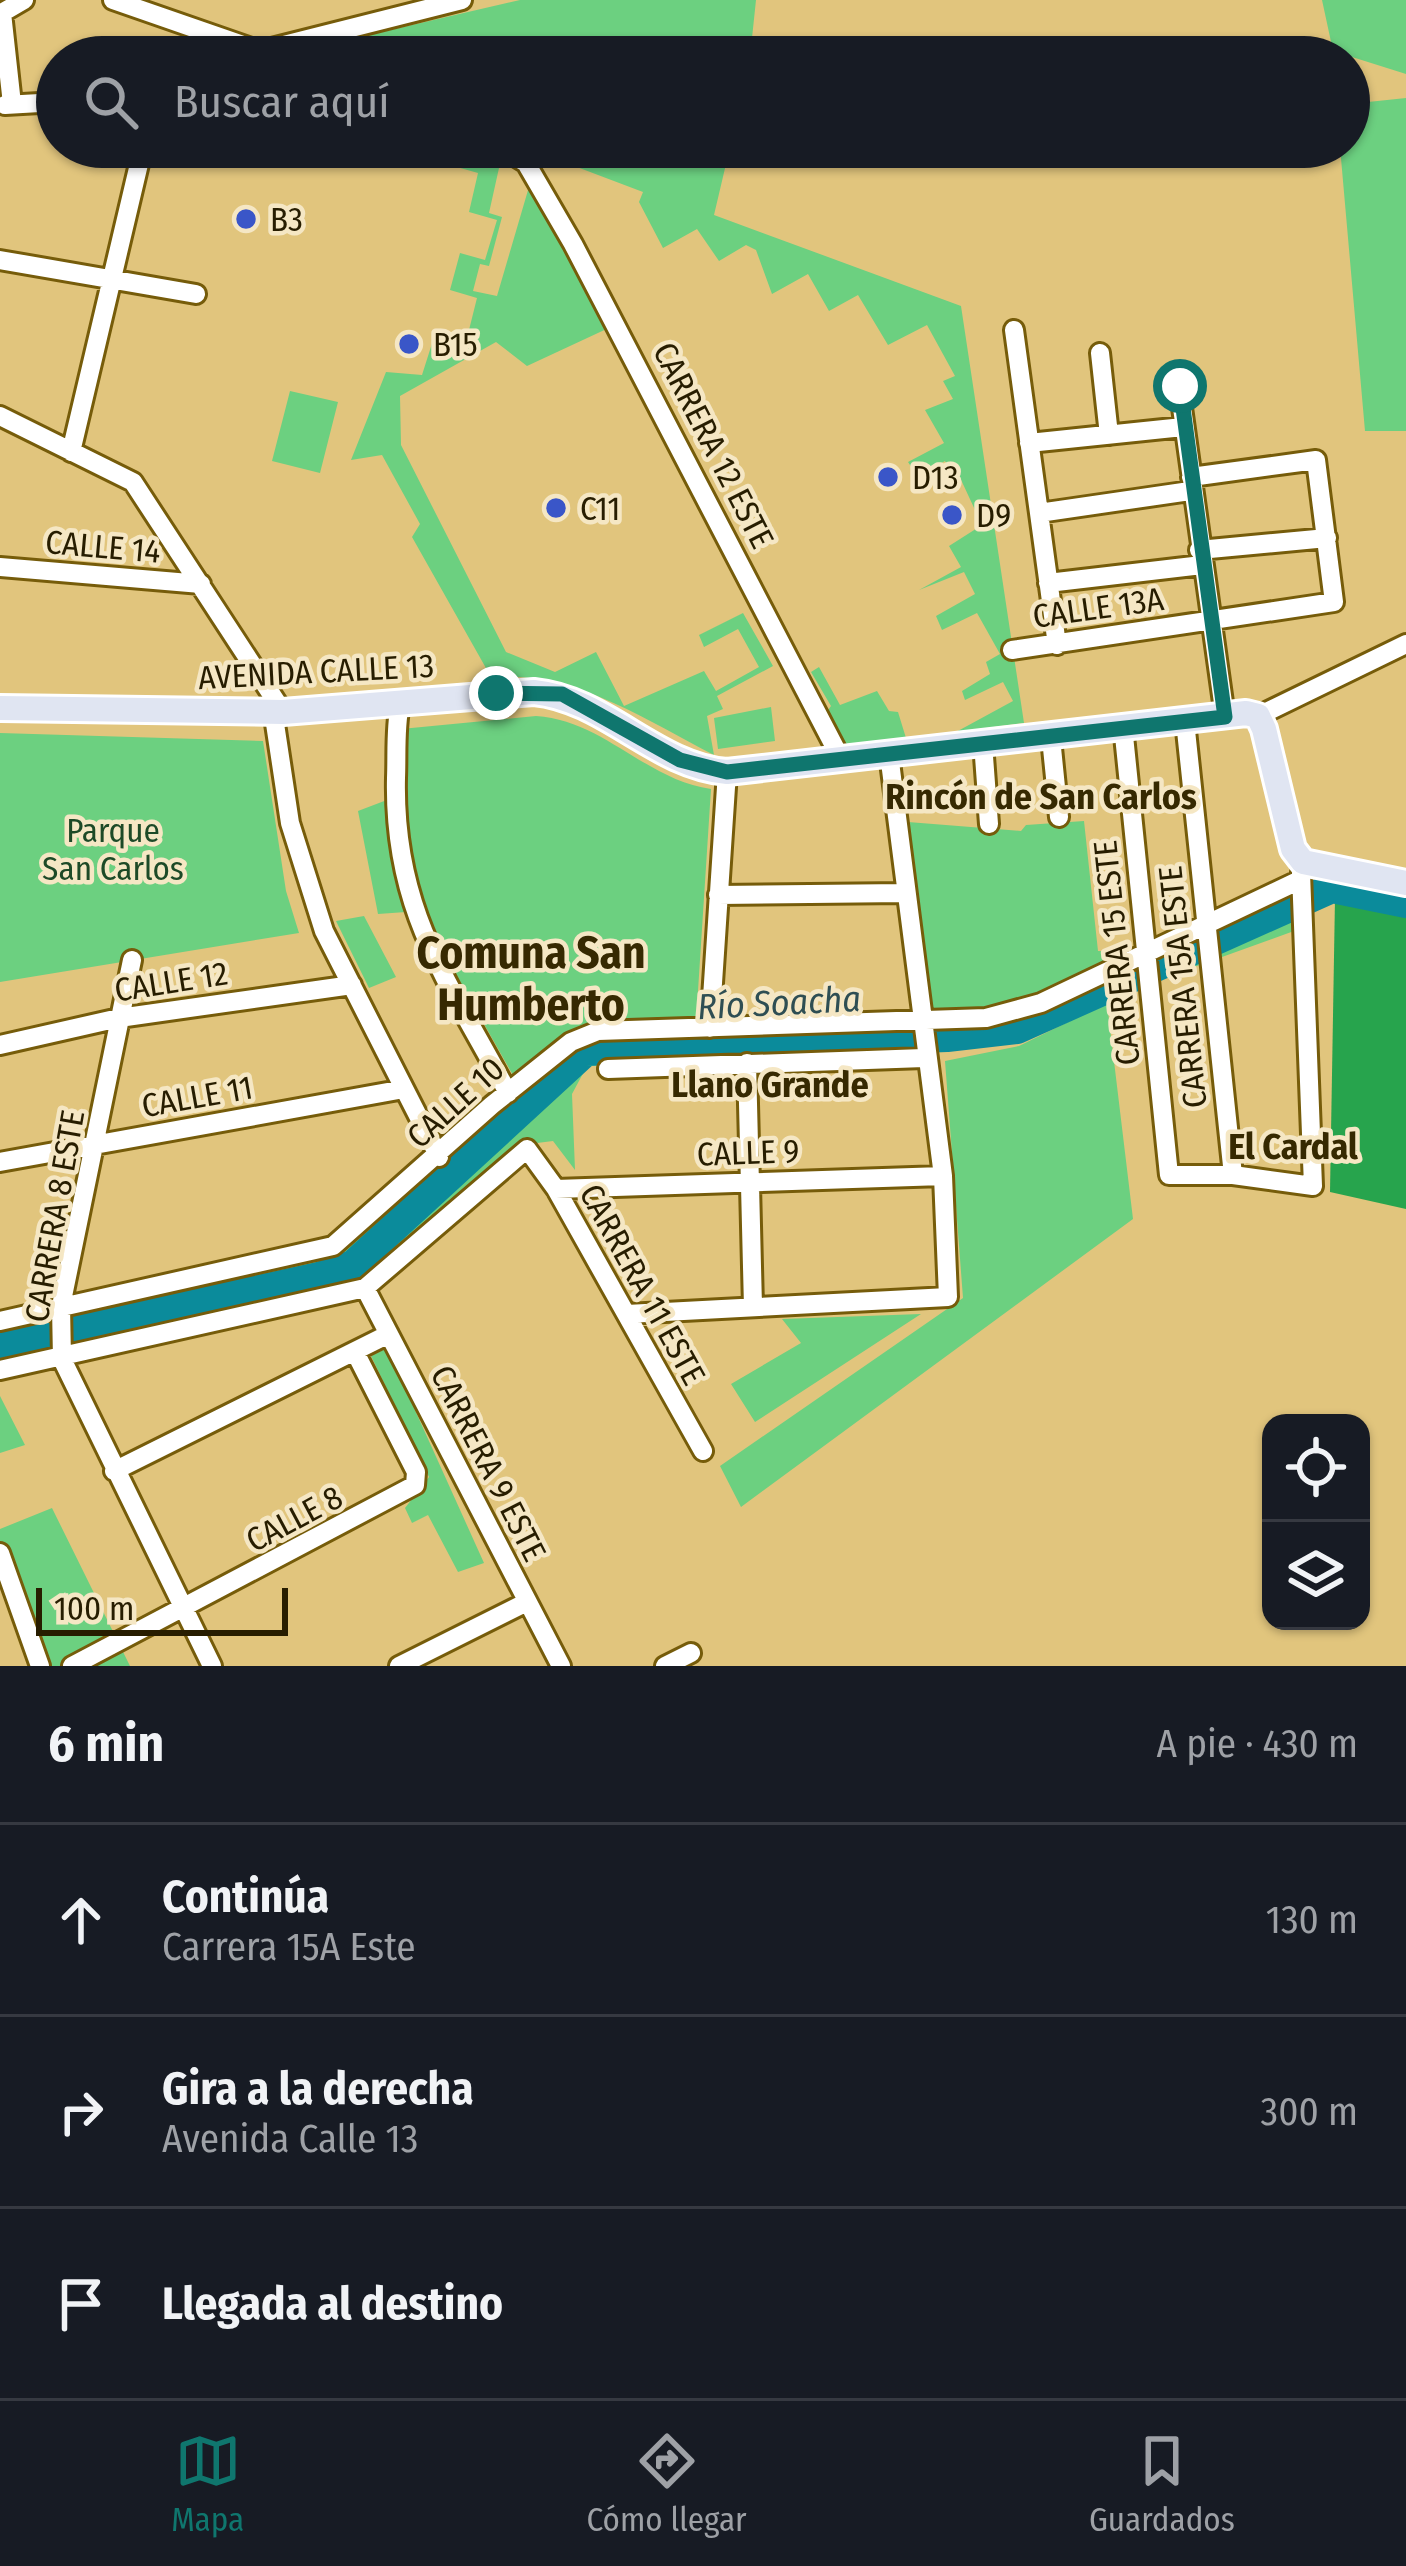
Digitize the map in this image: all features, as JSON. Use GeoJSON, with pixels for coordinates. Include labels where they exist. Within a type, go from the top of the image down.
{"type":"FeatureCollection","features":[{"type":"Feature","properties":{"kind":"main road","name":"AVENIDA CALLE 13"},"geometry":{"type":"LineString","coordinates":[[0,708],[283,712],[496,693],[562,694],[680,760],[727,772],[1051,738],[1123,726],[1258,716]]}},
{"type":"Feature","properties":{"kind":"main road"},"geometry":{"type":"LineString","coordinates":[[1258,716],[1302,878],[1406,883]]}},
{"type":"Feature","properties":{"kind":"street"},"geometry":{"type":"LineString","coordinates":[[24,0],[1,14],[6,105],[36,103]]}},
{"type":"Feature","properties":{"kind":"street"},"geometry":{"type":"LineString","coordinates":[[113,0],[217,36]]}},
{"type":"Feature","properties":{"kind":"street"},"geometry":{"type":"LineString","coordinates":[[316,36],[462,0]]}},
{"type":"Feature","properties":{"kind":"street"},"geometry":{"type":"LineString","coordinates":[[71,452],[138,168]]}},
{"type":"Feature","properties":{"kind":"street","name":"CARRERA 12 ESTE"},"geometry":{"type":"LineString","coordinates":[[529,168],[664,413],[841,759]]}},
{"type":"Feature","properties":{"kind":"street"},"geometry":{"type":"LineString","coordinates":[[0,260],[196,294]]}},
{"type":"Feature","properties":{"kind":"street"},"geometry":{"type":"LineString","coordinates":[[1014,330],[1057,645]]}},
{"type":"Feature","properties":{"kind":"street"},"geometry":{"type":"LineString","coordinates":[[1100,353],[1109,435]]}},
{"type":"Feature","properties":{"kind":"street"},"geometry":{"type":"LineString","coordinates":[[1180,386],[1225,717]]}},
{"type":"Feature","properties":{"kind":"street"},"geometry":{"type":"LineString","coordinates":[[0,416],[134,482],[283,712],[274,717],[294,839],[324,931],[439,1157]]}},
{"type":"Feature","properties":{"kind":"street"},"geometry":{"type":"LineString","coordinates":[[1029,443],[1183,427]]}},
{"type":"Feature","properties":{"kind":"street"},"geometry":{"type":"LineString","coordinates":[[1039,513],[1316,460],[1327,538],[1048,583]]}},
{"type":"Feature","properties":{"kind":"street","name":"CALLE 13A"},"geometry":{"type":"LineString","coordinates":[[1012,650],[1334,602],[1327,538]]}},
{"type":"Feature","properties":{"kind":"street","name":"CALLE 14"},"geometry":{"type":"LineString","coordinates":[[0,567],[201,584]]}},
{"type":"Feature","properties":{"kind":"street"},"geometry":{"type":"LineString","coordinates":[[1258,716],[1406,644]]}},
{"type":"Feature","properties":{"kind":"street"},"geometry":{"type":"LineString","coordinates":[[400,704],[395,821],[400,868],[415,918],[508,1093]]}},
{"type":"Feature","properties":{"kind":"street","name":"CARRERA 15A ESTE"},"geometry":{"type":"LineString","coordinates":[[1185,721],[1233,1175]]}},
{"type":"Feature","properties":{"kind":"street","name":"CARRERA 15 ESTE"},"geometry":{"type":"LineString","coordinates":[[1123,726],[1169,1175],[1233,1175]]}},
{"type":"Feature","properties":{"kind":"street"},"geometry":{"type":"LineString","coordinates":[[1051,738],[1058,817]]}},
{"type":"Feature","properties":{"kind":"street"},"geometry":{"type":"LineString","coordinates":[[983,743],[989,824]]}},
{"type":"Feature","properties":{"kind":"street"},"geometry":{"type":"LineString","coordinates":[[627,1314],[948,1297],[943,1176],[923,1053],[889,754]]}},
{"type":"Feature","properties":{"kind":"street"},"geometry":{"type":"LineString","coordinates":[[710,1028],[727,772]]}},
{"type":"Feature","properties":{"kind":"street"},"geometry":{"type":"LineString","coordinates":[[1233,1175],[1313,1186],[1302,878]]}},
{"type":"Feature","properties":{"kind":"street","name":"CALLE 10"},"geometry":{"type":"LineString","coordinates":[[0,1321],[334,1246],[508,1093],[571,1042],[598,1030],[920,1024],[986,1018],[1041,1003],[1147,958],[1302,878]]}},
{"type":"Feature","properties":{"kind":"street"},"geometry":{"type":"LineString","coordinates":[[718,895],[905,893]]}},
{"type":"Feature","properties":{"kind":"street","name":"CARRERA 8 ESTE"},"geometry":{"type":"LineString","coordinates":[[132,960],[98,1144],[61,1306],[62,1359],[212,1666]]}},
{"type":"Feature","properties":{"kind":"street","name":"CALLE 12"},"geometry":{"type":"LineString","coordinates":[[0,1045],[119,1018],[352,985]]}},
{"type":"Feature","properties":{"kind":"street"},"geometry":{"type":"LineString","coordinates":[[608,1069],[923,1053]]}},
{"type":"Feature","properties":{"kind":"street"},"geometry":{"type":"LineString","coordinates":[[747,1063],[753,1307]]}},
{"type":"Feature","properties":{"kind":"street","name":"CALLE 11"},"geometry":{"type":"LineString","coordinates":[[0,1162],[404,1088]]}},
{"type":"Feature","properties":{"kind":"street","name":"CARRERA 11 ESTE"},"geometry":{"type":"LineString","coordinates":[[365,1288],[527,1149],[556,1189],[703,1451]]}},
{"type":"Feature","properties":{"kind":"street","name":"CALLE 9"},"geometry":{"type":"LineString","coordinates":[[556,1189],[943,1176]]}},
{"type":"Feature","properties":{"kind":"street"},"geometry":{"type":"LineString","coordinates":[[0,1370],[365,1288]]}},
{"type":"Feature","properties":{"kind":"street","name":"CARRERA 9 ESTE"},"geometry":{"type":"LineString","coordinates":[[365,1288],[560,1666]]}},
{"type":"Feature","properties":{"kind":"street"},"geometry":{"type":"LineString","coordinates":[[114,1471],[389,1334]]}},
{"type":"Feature","properties":{"kind":"street","name":"CALLE 8"},"geometry":{"type":"LineString","coordinates":[[71,1666],[184,1611],[415,1485],[416,1472],[355,1352]]}},
{"type":"Feature","properties":{"kind":"street"},"geometry":{"type":"LineString","coordinates":[[0,1553],[40,1666]]}},
{"type":"Feature","properties":{"kind":"street"},"geometry":{"type":"LineString","coordinates":[[399,1666],[526,1602]]}},
{"type":"Feature","properties":{"kind":"street"},"geometry":{"type":"LineString","coordinates":[[664,1666],[691,1653]]}},
{"type":"Feature","properties":{"kind":"green space"},"geometry":{"type":"Polygon","coordinates":[[[520,0],[756,0],[752,36],[365,36],[520,0]]]}},
{"type":"Feature","properties":{"kind":"green space"},"geometry":{"type":"Polygon","coordinates":[[[1322,0],[1406,0],[1406,74],[1370,63],[1370,36],[1330,36],[1322,0]]]}},
{"type":"Feature","properties":{"kind":"green space"},"geometry":{"type":"Polygon","coordinates":[[[1406,98],[1406,431],[1365,431],[1342,168],[1370,168],[1370,102],[1406,98]]]}},
{"type":"Feature","properties":{"kind":"green space"},"geometry":{"type":"Polygon","coordinates":[[[460,168],[499,168],[489,213],[502,217],[489,266],[480,264],[473,291],[497,296],[531,180],[613,326],[527,366],[496,342],[400,396],[401,445],[506,652],[555,672],[596,652],[624,706],[704,671],[716,691],[759,667],[738,629],[704,647],[699,635],[743,613],[773,666],[717,696],[723,709],[707,716],[714,755],[579,689],[551,681],[491,677],[412,537],[420,524],[382,455],[351,460],[386,372],[422,375],[435,334],[467,338],[477,298],[450,290],[460,253],[485,260],[497,220],[469,212],[478,173],[460,168]]]}},
{"type":"Feature","properties":{"kind":"green space"},"geometry":{"type":"Polygon","coordinates":[[[580,168],[725,168],[714,215],[961,306],[1024,723],[956,732],[1013,701],[1003,682],[965,700],[962,691],[990,674],[986,662],[1000,654],[977,613],[942,630],[936,616],[975,594],[964,572],[919,590],[961,567],[949,546],[982,525],[956,469],[951,472],[945,461],[918,477],[908,462],[944,443],[925,410],[953,399],[943,381],[955,376],[927,325],[888,345],[858,295],[829,311],[808,274],[772,294],[756,250],[746,245],[719,261],[697,229],[663,248],[639,202],[643,192],[580,168]]]}},
{"type":"Feature","properties":{"kind":"green space"},"geometry":{"type":"Polygon","coordinates":[[[290,391],[338,402],[320,473],[272,461],[290,391]]]}},
{"type":"Feature","properties":{"kind":"green space"},"geometry":{"type":"Polygon","coordinates":[[[819,667],[840,705],[877,691],[889,711],[898,712],[906,738],[842,746],[826,713],[831,706],[811,672],[819,667]]]}},
{"type":"Feature","properties":{"kind":"green space"},"geometry":{"type":"Polygon","coordinates":[[[771,707],[775,741],[718,749],[714,718],[771,707]]]}},
{"type":"Feature","properties":{"kind":"green space"},"geometry":{"type":"Polygon","coordinates":[[[536,716],[582,728],[666,774],[711,789],[696,1022],[597,1023],[563,1040],[514,1077],[420,911],[378,914],[358,811],[400,795],[401,729],[536,716]]]}},
{"type":"Feature","properties":{"kind":"green space","name":"Parque San Carlos"},"geometry":{"type":"Polygon","coordinates":[[[0,733],[263,741],[286,891],[299,933],[0,982],[0,733]]]}},
{"type":"Feature","properties":{"kind":"green space"},"geometry":{"type":"Polygon","coordinates":[[[1084,821],[1098,951],[1126,952],[1033,994],[933,1014],[908,822],[1021,831],[1026,825],[1084,821]]]}},
{"type":"Feature","properties":{"kind":"green space"},"geometry":{"type":"Polygon","coordinates":[[[1288,895],[1294,931],[1108,998],[1019,1041],[921,1053],[587,1066],[572,1094],[575,1170],[553,1141],[513,1146],[358,1280],[0,1358],[0,1331],[333,1258],[572,1055],[600,1041],[882,1034],[993,1019],[1107,985],[1288,895]]]}},
{"type":"Feature","properties":{"kind":"green space"},"geometry":{"type":"Polygon","coordinates":[[[1335,898],[1406,911],[1406,1209],[1330,1192],[1335,898]]]}},
{"type":"Feature","properties":{"kind":"green space"},"geometry":{"type":"Polygon","coordinates":[[[364,916],[396,977],[369,988],[336,921],[364,916]]]}},
{"type":"Feature","properties":{"kind":"green space"},"geometry":{"type":"Polygon","coordinates":[[[1107,1003],[1133,1219],[741,1507],[720,1466],[963,1298],[945,1061],[1019,1046],[1107,1003]]]}},
{"type":"Feature","properties":{"kind":"green space"},"geometry":{"type":"Polygon","coordinates":[[[921,1314],[755,1422],[731,1384],[801,1343],[782,1319],[921,1314]]]}},
{"type":"Feature","properties":{"kind":"green space"},"geometry":{"type":"Polygon","coordinates":[[[387,1348],[484,1563],[458,1572],[428,1515],[412,1523],[405,1508],[429,1477],[371,1356],[387,1348]]]}},
{"type":"Feature","properties":{"kind":"green space"},"geometry":{"type":"Polygon","coordinates":[[[0,1396],[25,1445],[0,1453],[0,1396]]]}},
{"type":"Feature","properties":{"kind":"green space"},"geometry":{"type":"Polygon","coordinates":[[[52,1508],[130,1666],[40,1666],[0,1547],[0,1529],[52,1508]]]}},
{"type":"Feature","properties":{"kind":"waterway","name":"Río Soacha"},"geometry":{"type":"LineString","coordinates":[[0,1345],[319,1277],[353,1265],[586,1051],[947,1037],[1017,1029],[1332,888],[1406,903]]}},
{"type":"Feature","properties":{"kind":"place","name":"B3"},"geometry":{"type":"Point","coordinates":[246,219]}},
{"type":"Feature","properties":{"kind":"place","name":"B15"},"geometry":{"type":"Point","coordinates":[409,344]}},
{"type":"Feature","properties":{"kind":"place","name":"D13"},"geometry":{"type":"Point","coordinates":[888,477]}},
{"type":"Feature","properties":{"kind":"place","name":"C11"},"geometry":{"type":"Point","coordinates":[556,508]}},
{"type":"Feature","properties":{"kind":"place","name":"D9"},"geometry":{"type":"Point","coordinates":[952,515]}},
{"type":"Feature","properties":{"kind":"district","name":"Rincón de San Carlos"},"geometry":{"type":"Point","coordinates":[1041,796]}},
{"type":"Feature","properties":{"kind":"district","name":"Comuna San Humberto"},"geometry":{"type":"Point","coordinates":[531,978]}},
{"type":"Feature","properties":{"kind":"district","name":"Llano Grande"},"geometry":{"type":"Point","coordinates":[770,1084]}},
{"type":"Feature","properties":{"kind":"district","name":"El Cardal"},"geometry":{"type":"Point","coordinates":[1293,1146]}},
{"type":"Feature","properties":{"kind":"route"},"geometry":{"type":"LineString","coordinates":[[496,693],[562,694],[680,760],[703,770],[727,772],[1225,717],[1190,491],[1180,386]]}}]}
